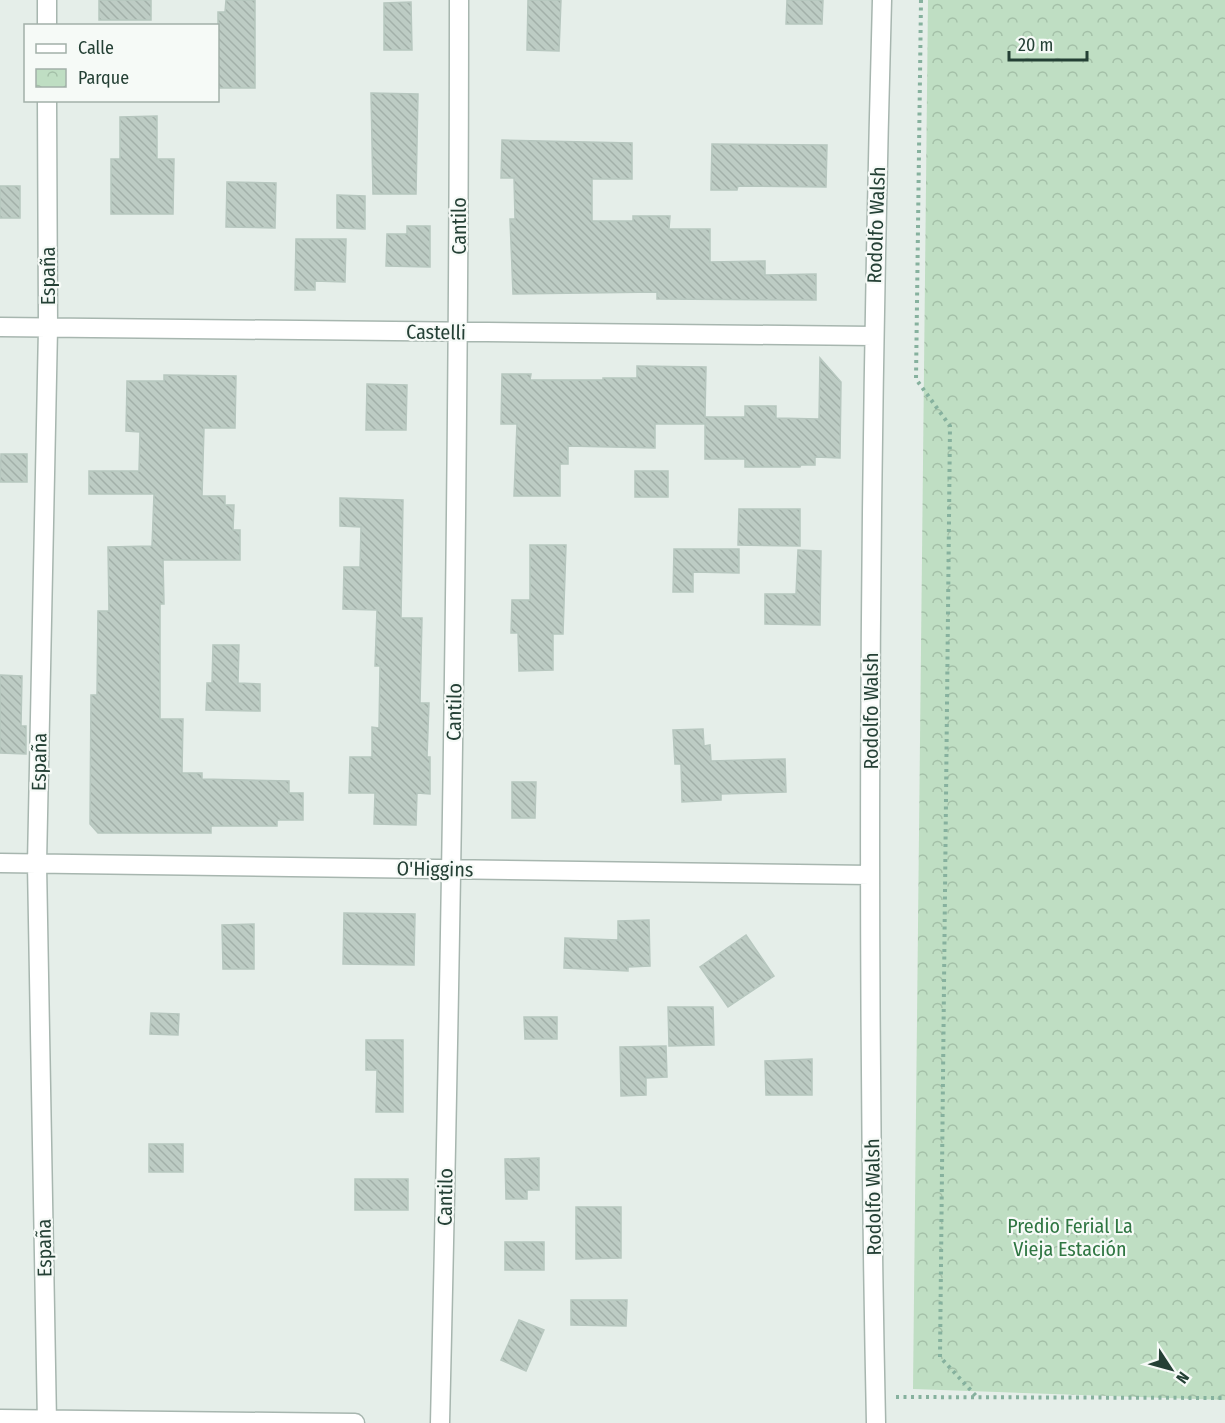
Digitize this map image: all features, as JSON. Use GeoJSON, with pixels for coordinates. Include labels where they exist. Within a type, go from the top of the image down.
{"type":"FeatureCollection","features":[{"type":"Feature","properties":{"kind":"street"},"geometry":{"type":"LineString","coordinates":[[47,0],[47,24]]}},
{"type":"Feature","properties":{"kind":"street","name":"Cantilo"},"geometry":{"type":"LineString","coordinates":[[440,1423],[452,869],[459,332],[459,0]]}},
{"type":"Feature","properties":{"kind":"street","name":"Rodolfo Walsh"},"geometry":{"type":"LineString","coordinates":[[876,1423],[870,875],[873,336],[882,0]]}},
{"type":"Feature","properties":{"kind":"street","name":"España"},"geometry":{"type":"LineString","coordinates":[[47,102],[48,328],[37,864],[47,1421]]}},
{"type":"Feature","properties":{"kind":"street","name":"Castelli"},"geometry":{"type":"LineString","coordinates":[[0,327],[873,336]]}},
{"type":"Feature","properties":{"kind":"street","name":"O'Higgins"},"geometry":{"type":"LineString","coordinates":[[0,863],[870,875]]}},
{"type":"Feature","properties":{"kind":"street"},"geometry":{"type":"LineString","coordinates":[[0,1419],[355,1423]]}},
{"type":"Feature","properties":{"kind":"path"},"geometry":{"type":"LineString","coordinates":[[921,0],[916,379],[950,426],[940,1357],[977,1397]]}},
{"type":"Feature","properties":{"kind":"path"},"geometry":{"type":"LineString","coordinates":[[875,1397],[1225,1398]]}},
{"type":"Feature","properties":{"kind":"green space","name":"Predio Ferial La Vieja Estación"},"geometry":{"type":"Polygon","coordinates":[[[928,0],[1225,0],[1225,1400],[913,1389],[928,0]]]}},
{"type":"Feature","properties":{"kind":"building"},"geometry":{"type":"Polygon","coordinates":[[[99,0],[151,0],[151,20],[99,20],[99,0]]]}},
{"type":"Feature","properties":{"kind":"building"},"geometry":{"type":"Polygon","coordinates":[[[226,0],[255,0],[255,88],[219,88],[218,12],[225,12],[226,0]]]}},
{"type":"Feature","properties":{"kind":"building"},"geometry":{"type":"Polygon","coordinates":[[[528,0],[561,0],[559,51],[527,50],[528,0]]]}},
{"type":"Feature","properties":{"kind":"building"},"geometry":{"type":"Polygon","coordinates":[[[787,0],[823,0],[822,24],[786,24],[787,0]]]}},
{"type":"Feature","properties":{"kind":"building"},"geometry":{"type":"Polygon","coordinates":[[[411,2],[412,50],[384,50],[384,3],[411,2]]]}},
{"type":"Feature","properties":{"kind":"building"},"geometry":{"type":"Polygon","coordinates":[[[371,93],[418,94],[416,194],[373,194],[371,93]]]}},
{"type":"Feature","properties":{"kind":"building"},"geometry":{"type":"Polygon","coordinates":[[[157,116],[157,159],[174,159],[173,214],[111,214],[111,159],[120,159],[120,117],[157,116]]]}},
{"type":"Feature","properties":{"kind":"building"},"geometry":{"type":"Polygon","coordinates":[[[502,140],[632,143],[632,179],[592,179],[592,221],[633,221],[633,216],[670,216],[669,229],[710,229],[710,262],[765,261],[765,275],[816,274],[816,300],[657,299],[657,292],[513,294],[510,219],[515,219],[514,178],[501,178],[502,140]]]}},
{"type":"Feature","properties":{"kind":"building"},"geometry":{"type":"Polygon","coordinates":[[[712,144],[827,145],[826,187],[738,186],[737,190],[711,190],[712,144]]]}},
{"type":"Feature","properties":{"kind":"building"},"geometry":{"type":"Polygon","coordinates":[[[227,182],[276,183],[275,228],[226,227],[227,182]]]}},
{"type":"Feature","properties":{"kind":"building"},"geometry":{"type":"Polygon","coordinates":[[[0,186],[20,186],[20,218],[0,218],[0,186]]]}},
{"type":"Feature","properties":{"kind":"building"},"geometry":{"type":"Polygon","coordinates":[[[337,195],[365,196],[365,229],[337,228],[337,195]]]}},
{"type":"Feature","properties":{"kind":"building"},"geometry":{"type":"Polygon","coordinates":[[[407,226],[430,226],[430,267],[386,266],[387,234],[407,234],[407,226]]]}},
{"type":"Feature","properties":{"kind":"building"},"geometry":{"type":"Polygon","coordinates":[[[296,239],[346,239],[345,282],[315,281],[315,290],[295,290],[296,239]]]}},
{"type":"Feature","properties":{"kind":"building"},"geometry":{"type":"Polygon","coordinates":[[[820,358],[841,382],[840,458],[815,457],[815,465],[801,465],[800,467],[745,467],[745,459],[705,459],[705,424],[655,424],[655,448],[568,446],[568,464],[560,464],[560,496],[514,496],[517,424],[501,424],[502,374],[531,374],[530,380],[603,380],[603,378],[637,378],[637,366],[706,367],[705,417],[745,417],[745,406],[776,406],[776,418],[819,419],[820,358]]]}},
{"type":"Feature","properties":{"kind":"building"},"geometry":{"type":"Polygon","coordinates":[[[164,375],[236,376],[235,428],[204,428],[202,496],[225,496],[225,505],[234,505],[233,530],[240,530],[240,560],[163,560],[164,604],[160,604],[160,719],[183,719],[182,773],[202,773],[202,779],[289,781],[289,793],[303,793],[303,820],[277,820],[277,826],[211,826],[211,833],[98,833],[90,824],[91,695],[97,695],[98,611],[109,611],[108,547],[152,546],[154,494],[89,494],[89,471],[139,471],[140,432],[126,431],[127,381],[164,381],[164,375]]]}},
{"type":"Feature","properties":{"kind":"building"},"geometry":{"type":"Polygon","coordinates":[[[367,384],[407,385],[406,430],[366,430],[367,384]]]}},
{"type":"Feature","properties":{"kind":"building"},"geometry":{"type":"Polygon","coordinates":[[[1,454],[27,454],[27,482],[0,482],[1,454]]]}},
{"type":"Feature","properties":{"kind":"building"},"geometry":{"type":"Polygon","coordinates":[[[635,471],[668,471],[668,497],[635,497],[635,471]]]}},
{"type":"Feature","properties":{"kind":"building"},"geometry":{"type":"Polygon","coordinates":[[[340,498],[403,500],[401,618],[422,618],[420,703],[429,703],[427,757],[430,757],[430,794],[417,793],[416,825],[374,824],[375,793],[349,793],[350,757],[372,757],[372,727],[379,728],[380,666],[375,666],[377,610],[343,609],[344,567],[360,567],[361,527],[340,526],[340,498]]]}},
{"type":"Feature","properties":{"kind":"building"},"geometry":{"type":"Polygon","coordinates":[[[739,509],[800,509],[800,546],[738,545],[739,509]]]}},
{"type":"Feature","properties":{"kind":"building"},"geometry":{"type":"Polygon","coordinates":[[[530,545],[566,545],[563,634],[553,634],[553,670],[519,671],[518,633],[511,633],[512,600],[530,600],[530,545]]]}},
{"type":"Feature","properties":{"kind":"building"},"geometry":{"type":"Polygon","coordinates":[[[674,549],[739,549],[739,573],[693,572],[693,592],[673,592],[674,549]]]}},
{"type":"Feature","properties":{"kind":"building"},"geometry":{"type":"Polygon","coordinates":[[[798,550],[821,551],[820,625],[765,624],[765,594],[796,594],[798,550]]]}},
{"type":"Feature","properties":{"kind":"building"},"geometry":{"type":"Polygon","coordinates":[[[213,645],[239,645],[238,683],[260,684],[260,711],[206,710],[207,683],[212,683],[213,645]]]}},
{"type":"Feature","properties":{"kind":"building"},"geometry":{"type":"Polygon","coordinates":[[[0,675],[22,676],[21,726],[26,726],[26,754],[0,753],[0,675]]]}},
{"type":"Feature","properties":{"kind":"building"},"geometry":{"type":"Polygon","coordinates":[[[703,729],[704,746],[710,745],[711,761],[785,759],[786,792],[721,794],[721,800],[682,802],[681,764],[675,764],[673,730],[703,729]]]}},
{"type":"Feature","properties":{"kind":"building"},"geometry":{"type":"Polygon","coordinates":[[[512,782],[536,782],[535,818],[512,818],[512,782]]]}},
{"type":"Feature","properties":{"kind":"building"},"geometry":{"type":"Polygon","coordinates":[[[344,913],[415,914],[414,965],[343,964],[344,913]]]}},
{"type":"Feature","properties":{"kind":"building"},"geometry":{"type":"Polygon","coordinates":[[[649,920],[650,966],[628,967],[628,971],[564,968],[565,938],[618,940],[618,921],[649,920]]]}},
{"type":"Feature","properties":{"kind":"building"},"geometry":{"type":"Polygon","coordinates":[[[254,924],[254,969],[223,969],[222,925],[254,924]]]}},
{"type":"Feature","properties":{"kind":"building"},"geometry":{"type":"Polygon","coordinates":[[[746,935],[774,976],[728,1007],[700,967],[746,935]]]}},
{"type":"Feature","properties":{"kind":"building"},"geometry":{"type":"Polygon","coordinates":[[[668,1007],[713,1007],[714,1045],[669,1046],[668,1007]]]}},
{"type":"Feature","properties":{"kind":"building"},"geometry":{"type":"Polygon","coordinates":[[[151,1013],[179,1014],[178,1035],[150,1034],[151,1013]]]}},
{"type":"Feature","properties":{"kind":"building"},"geometry":{"type":"Polygon","coordinates":[[[524,1017],[557,1017],[557,1039],[525,1039],[524,1017]]]}},
{"type":"Feature","properties":{"kind":"building"},"geometry":{"type":"Polygon","coordinates":[[[366,1040],[403,1040],[403,1112],[376,1112],[377,1070],[366,1070],[366,1040]]]}},
{"type":"Feature","properties":{"kind":"building"},"geometry":{"type":"Polygon","coordinates":[[[666,1046],[667,1077],[646,1078],[646,1095],[621,1096],[620,1047],[666,1046]]]}},
{"type":"Feature","properties":{"kind":"building"},"geometry":{"type":"Polygon","coordinates":[[[812,1059],[812,1095],[766,1095],[765,1061],[812,1059]]]}},
{"type":"Feature","properties":{"kind":"building"},"geometry":{"type":"Polygon","coordinates":[[[149,1144],[183,1144],[183,1172],[149,1172],[149,1144]]]}},
{"type":"Feature","properties":{"kind":"building"},"geometry":{"type":"Polygon","coordinates":[[[539,1158],[539,1190],[527,1190],[527,1199],[506,1199],[505,1159],[539,1158]]]}},
{"type":"Feature","properties":{"kind":"building"},"geometry":{"type":"Polygon","coordinates":[[[355,1179],[408,1179],[408,1210],[355,1210],[355,1179]]]}},
{"type":"Feature","properties":{"kind":"building"},"geometry":{"type":"Polygon","coordinates":[[[576,1207],[621,1207],[621,1258],[576,1259],[576,1207]]]}},
{"type":"Feature","properties":{"kind":"building"},"geometry":{"type":"Polygon","coordinates":[[[505,1242],[544,1242],[544,1270],[505,1270],[505,1242]]]}},
{"type":"Feature","properties":{"kind":"building"},"geometry":{"type":"Polygon","coordinates":[[[571,1300],[627,1300],[626,1326],[571,1325],[571,1300]]]}},
{"type":"Feature","properties":{"kind":"building"},"geometry":{"type":"Polygon","coordinates":[[[519,1320],[544,1330],[526,1371],[501,1360],[519,1320]]]}}]}
